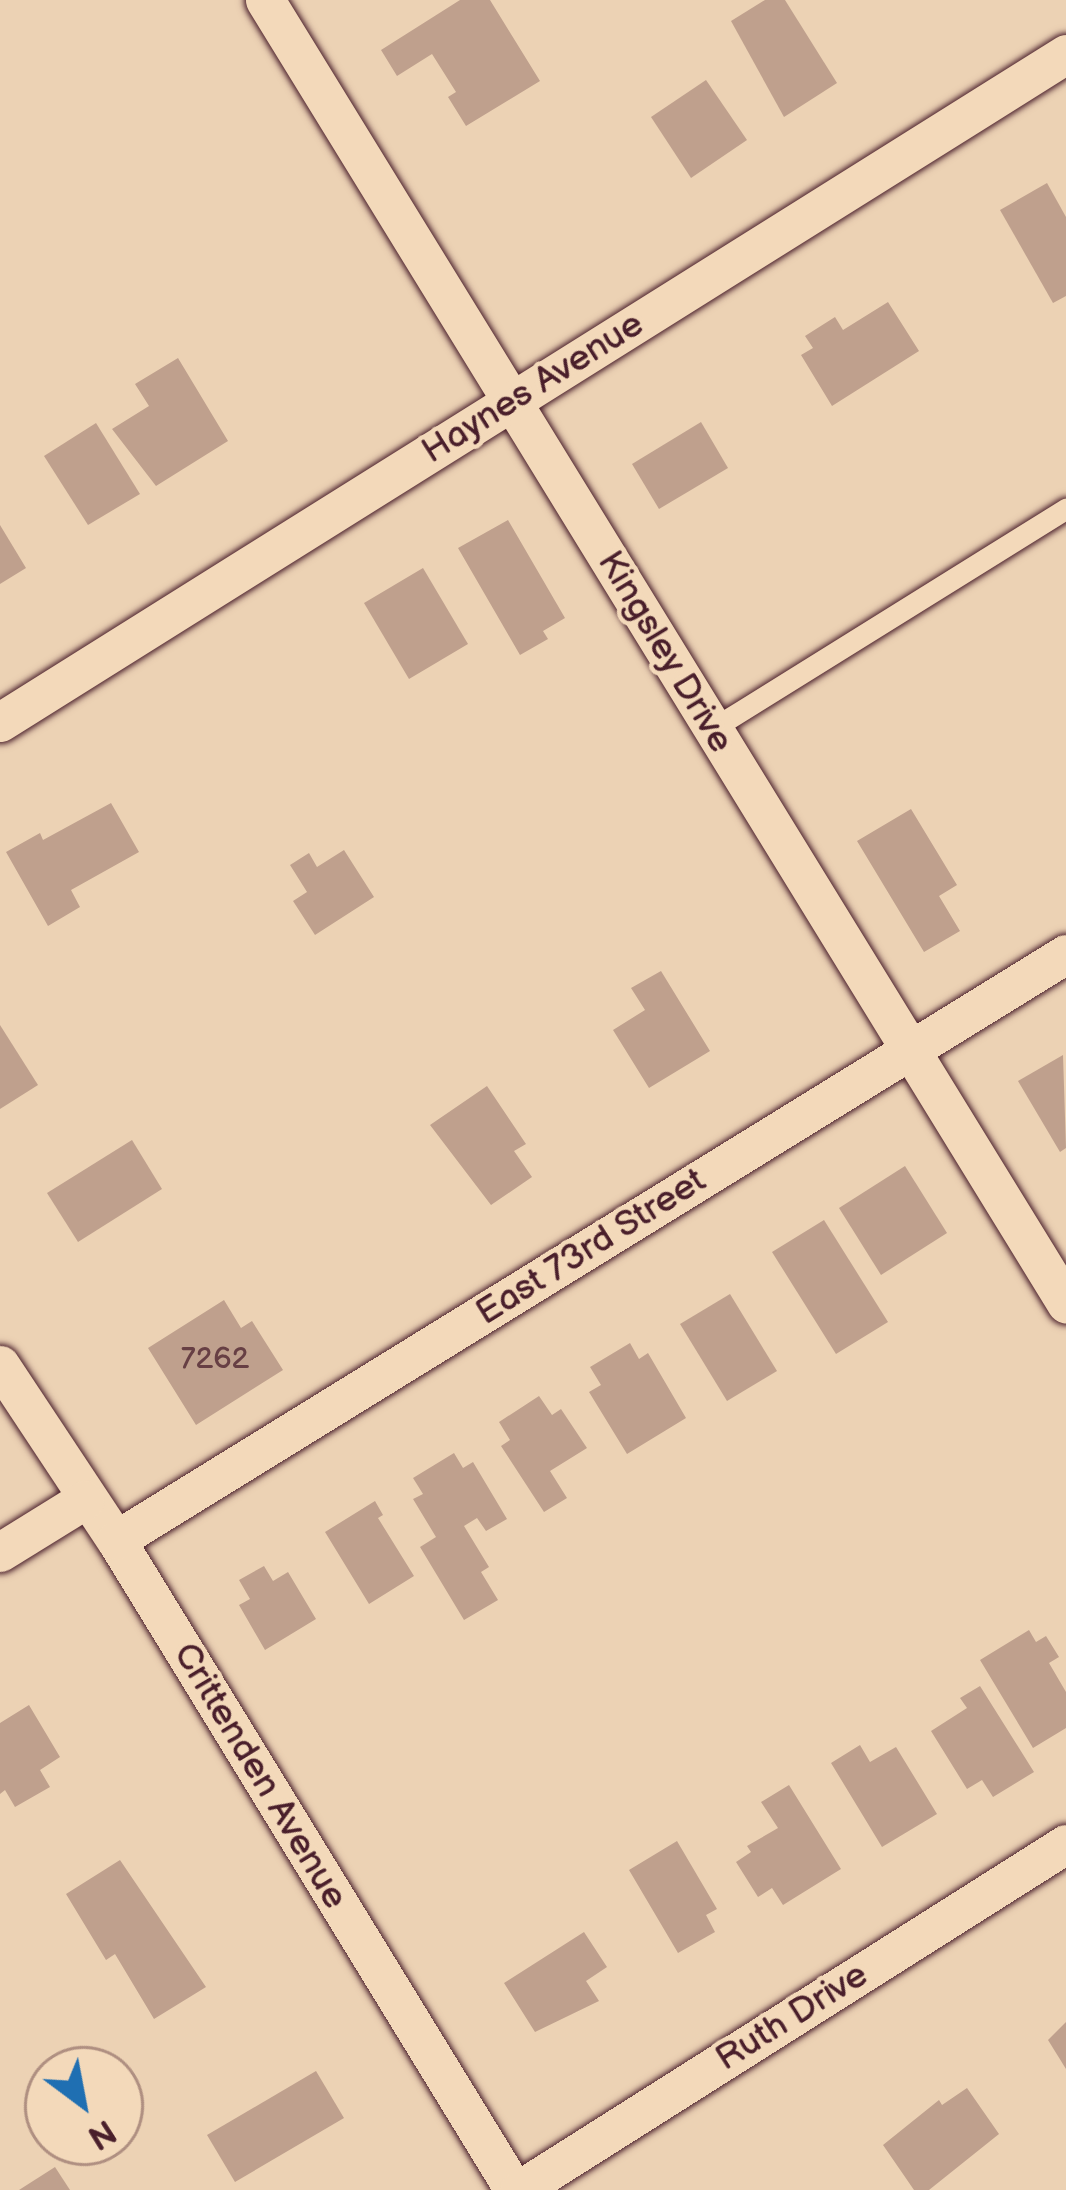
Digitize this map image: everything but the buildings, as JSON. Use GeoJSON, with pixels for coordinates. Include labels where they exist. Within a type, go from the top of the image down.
{"type":"FeatureCollection","features":[{"type":"Feature","properties":{"kind":"street","name":"Kingsley Drive"},"geometry":{"type":"LineString","coordinates":[[265,0],[1066,1304]]}},
{"type":"Feature","properties":{"kind":"street","name":"Haynes Avenue"},"geometry":{"type":"LineString","coordinates":[[0,722],[1066,54]]}},
{"type":"Feature","properties":{"kind":"street","name":"East 73rd Street"},"geometry":{"type":"LineString","coordinates":[[116,1540],[1066,954]]}},
{"type":"Feature","properties":{"kind":"street","name":"Crittenden Avenue"},"geometry":{"type":"LineString","coordinates":[[0,1365],[84,1499],[116,1540],[516,2190]]}},
{"type":"Feature","properties":{"kind":"street"},"geometry":{"type":"LineString","coordinates":[[0,1552],[84,1499]]}},
{"type":"Feature","properties":{"kind":"street","name":"Ruth Drive"},"geometry":{"type":"LineString","coordinates":[[516,2190],[1066,1844]]}},
{"type":"Feature","properties":{"kind":"lane"},"geometry":{"type":"LineString","coordinates":[[712,729],[1066,509]]}}]}
